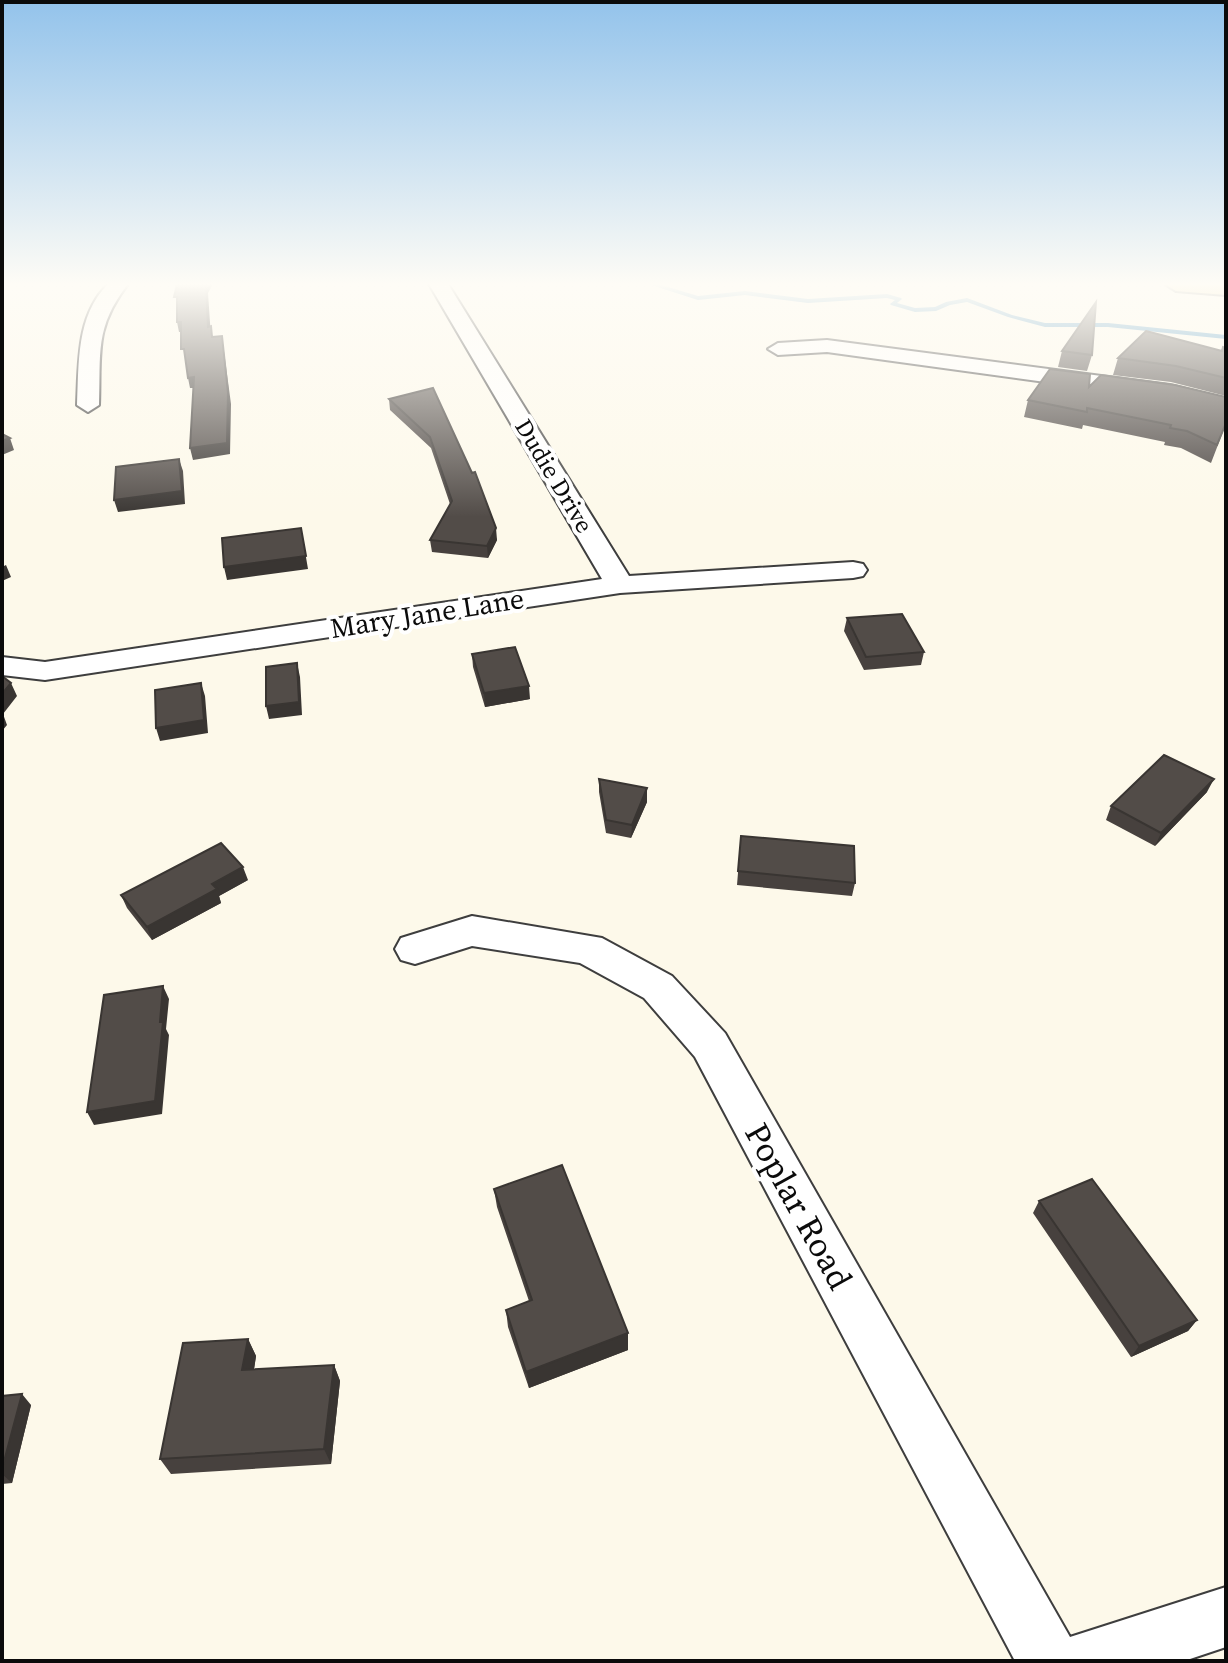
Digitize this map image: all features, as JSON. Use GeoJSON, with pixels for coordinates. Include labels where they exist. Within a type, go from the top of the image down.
{"type":"FeatureCollection","features":[{"type":"Feature","properties":{"kind":"street"},"geometry":{"type":"LineString","coordinates":[[88,405],[91,362]]}},
{"type":"Feature","properties":{"kind":"street","name":"Dudie Drive"},"geometry":{"type":"LineString","coordinates":[[485,362],[620,585]]}},
{"type":"Feature","properties":{"kind":"street"},"geometry":{"type":"LineString","coordinates":[[945,362],[1127,386],[1226,406]]}},
{"type":"Feature","properties":{"kind":"street","name":"Mary Jane Lane"},"geometry":{"type":"LineString","coordinates":[[2,666],[45,671],[620,585],[853,570]]}},
{"type":"Feature","properties":{"kind":"street","name":"Poplar Road"},"geometry":{"type":"LineString","coordinates":[[415,949],[472,931],[588,949],[658,987],[683,1014],[710,1045],[1049,1661]]}},
{"type":"Feature","properties":{"kind":"street"},"geometry":{"type":"LineString","coordinates":[[1088,1661],[1226,1617]]}},
{"type":"Feature","properties":{"kind":"building"},"geometry":{"type":"Polygon","coordinates":[[[186,362],[225,362],[228,393],[227,443],[190,448],[194,377],[188,378],[186,362]]]}},
{"type":"Feature","properties":{"kind":"building"},"geometry":{"type":"Polygon","coordinates":[[[1144,362],[1226,362],[1226,378],[1144,362]]]}},
{"type":"Feature","properties":{"kind":"building"},"geometry":{"type":"Polygon","coordinates":[[[1050,369],[1090,374],[1089,387],[1101,375],[1175,385],[1226,397],[1226,423],[1217,445],[1187,431],[1170,428],[1171,425],[1028,400],[1050,369]]]}},
{"type":"Feature","properties":{"kind":"building"},"geometry":{"type":"Polygon","coordinates":[[[433,388],[472,473],[475,472],[496,528],[487,546],[430,540],[452,501],[430,437],[389,399],[433,388]]]}},
{"type":"Feature","properties":{"kind":"building"},"geometry":{"type":"Polygon","coordinates":[[[179,459],[182,491],[114,500],[116,467],[179,459]]]}},
{"type":"Feature","properties":{"kind":"building"},"geometry":{"type":"Polygon","coordinates":[[[301,528],[306,556],[224,567],[222,538],[301,528]]]}},
{"type":"Feature","properties":{"kind":"building"},"geometry":{"type":"Polygon","coordinates":[[[902,614],[924,652],[866,657],[847,618],[902,614]]]}},
{"type":"Feature","properties":{"kind":"building"},"geometry":{"type":"Polygon","coordinates":[[[515,647],[529,686],[484,693],[472,654],[515,647]]]}},
{"type":"Feature","properties":{"kind":"building"},"geometry":{"type":"Polygon","coordinates":[[[297,663],[299,702],[266,706],[266,667],[297,663]]]}},
{"type":"Feature","properties":{"kind":"building"},"geometry":{"type":"Polygon","coordinates":[[[2,676],[11,683],[2,694],[2,676]]]}},
{"type":"Feature","properties":{"kind":"building"},"geometry":{"type":"Polygon","coordinates":[[[201,683],[204,720],[156,728],[155,690],[201,683]]]}},
{"type":"Feature","properties":{"kind":"building"},"geometry":{"type":"Polygon","coordinates":[[[1164,755],[1214,779],[1161,833],[1111,806],[1164,755]]]}},
{"type":"Feature","properties":{"kind":"building"},"geometry":{"type":"Polygon","coordinates":[[[599,779],[647,788],[632,825],[606,820],[599,779]]]}},
{"type":"Feature","properties":{"kind":"building"},"geometry":{"type":"Polygon","coordinates":[[[741,836],[854,846],[855,883],[738,871],[741,836]]]}},
{"type":"Feature","properties":{"kind":"building"},"geometry":{"type":"Polygon","coordinates":[[[221,843],[243,867],[212,884],[217,889],[147,927],[121,895],[221,843]]]}},
{"type":"Feature","properties":{"kind":"building"},"geometry":{"type":"Polygon","coordinates":[[[163,986],[160,1022],[163,1022],[155,1101],[87,1112],[104,995],[163,986]]]}},
{"type":"Feature","properties":{"kind":"building"},"geometry":{"type":"Polygon","coordinates":[[[562,1165],[628,1333],[526,1372],[506,1310],[532,1300],[494,1189],[562,1165]]]}},
{"type":"Feature","properties":{"kind":"building"},"geometry":{"type":"Polygon","coordinates":[[[1092,1179],[1197,1320],[1139,1346],[1039,1201],[1092,1179]]]}},
{"type":"Feature","properties":{"kind":"building"},"geometry":{"type":"Polygon","coordinates":[[[248,1339],[242,1370],[334,1365],[324,1449],[160,1459],[183,1343],[248,1339]]]}},
{"type":"Feature","properties":{"kind":"building"},"geometry":{"type":"Polygon","coordinates":[[[22,1394],[2,1469],[2,1396],[22,1394]]]}}]}
